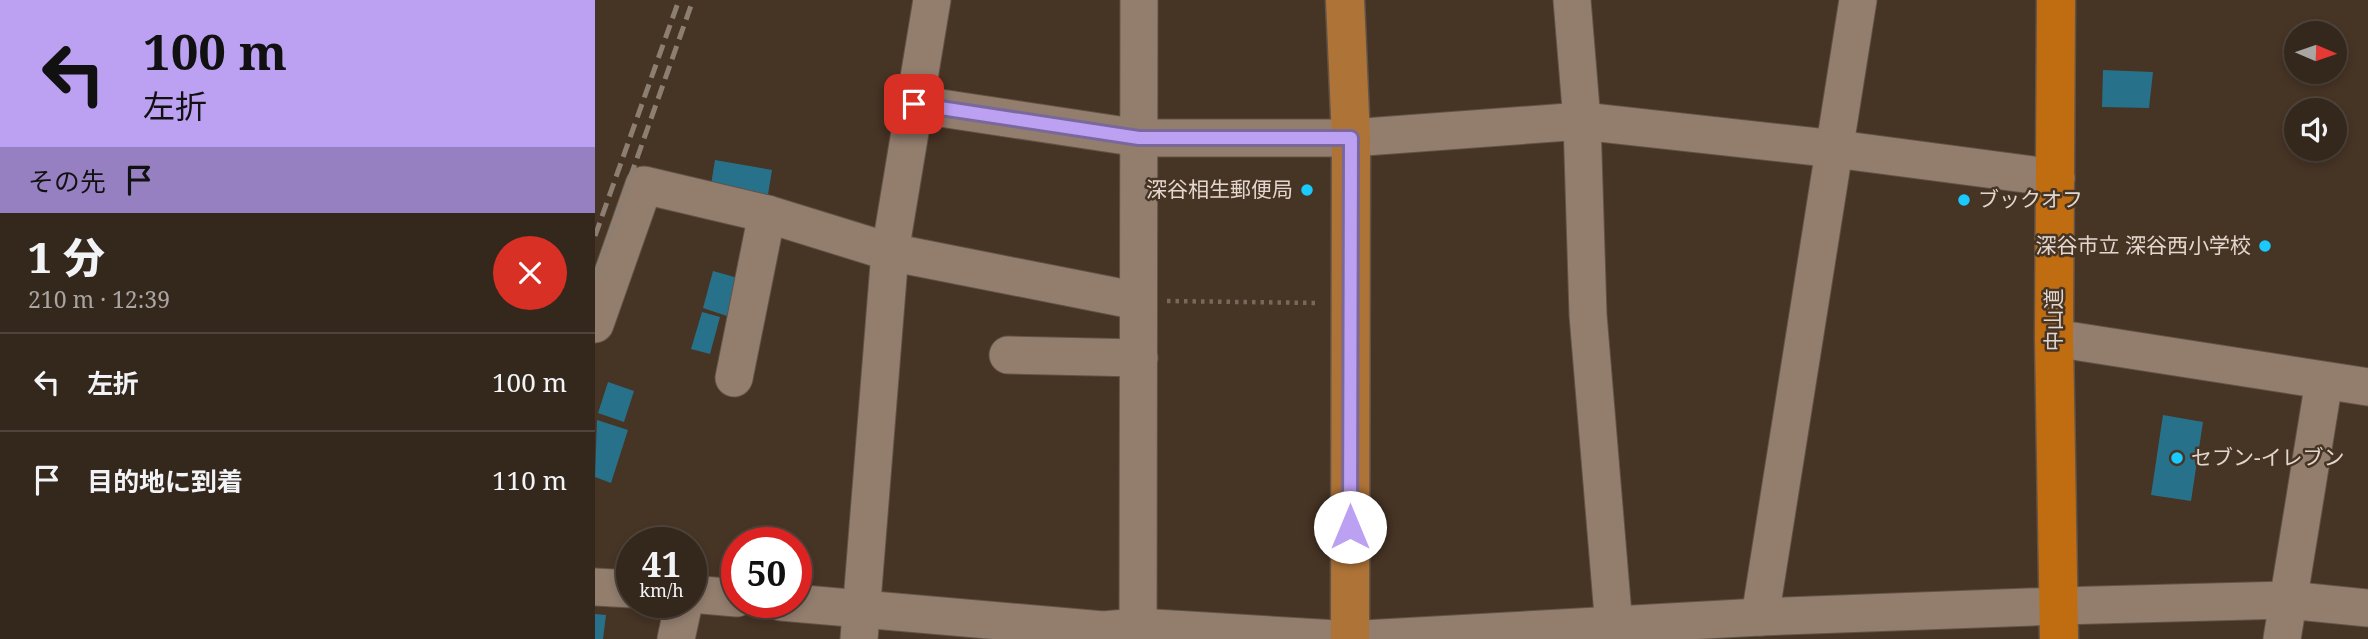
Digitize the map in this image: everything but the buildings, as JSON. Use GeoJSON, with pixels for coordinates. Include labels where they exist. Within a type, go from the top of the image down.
{"type":"FeatureCollection","features":[{"type":"Feature","properties":{"kind":"highway","name":"中山道"},"geometry":{"type":"LineString","coordinates":[[2056,0],[2054,338],[2058,623]]}},
{"type":"Feature","properties":{"kind":"main road"},"geometry":{"type":"LineString","coordinates":[[1345,0],[1351,138],[1350,639]]}},
{"type":"Feature","properties":{"kind":"street"},"geometry":{"type":"LineString","coordinates":[[860,624],[890,252],[932,0]]}},
{"type":"Feature","properties":{"kind":"street"},"geometry":{"type":"LineString","coordinates":[[1115,632],[1139,358],[1139,0]]}},
{"type":"Feature","properties":{"kind":"street"},"geometry":{"type":"LineString","coordinates":[[1572,0],[1582,121],[1588,315],[1614,632]]}},
{"type":"Feature","properties":{"kind":"street"},"geometry":{"type":"LineString","coordinates":[[1760,617],[1858,0]]}},
{"type":"Feature","properties":{"kind":"street"},"geometry":{"type":"LineString","coordinates":[[914,104],[1139,138],[1351,138],[1582,121],[1836,149],[2056,178]]}},
{"type":"Feature","properties":{"kind":"street"},"geometry":{"type":"LineString","coordinates":[[595,324],[644,184],[767,214],[890,252],[1137,301]]}},
{"type":"Feature","properties":{"kind":"street"},"geometry":{"type":"LineString","coordinates":[[734,378],[767,214]]}},
{"type":"Feature","properties":{"kind":"street"},"geometry":{"type":"LineString","coordinates":[[2054,338],[2368,387]]}},
{"type":"Feature","properties":{"kind":"street"},"geometry":{"type":"LineString","coordinates":[[1008,355],[1139,358]]}},
{"type":"Feature","properties":{"kind":"street"},"geometry":{"type":"LineString","coordinates":[[2282,639],[2324,381]]}},
{"type":"Feature","properties":{"kind":"street"},"geometry":{"type":"LineString","coordinates":[[595,587],[616,588]]}},
{"type":"Feature","properties":{"kind":"street"},"geometry":{"type":"LineString","coordinates":[[1363,639],[1614,632],[1760,617],[2058,623],[2288,600],[2368,608]]}},
{"type":"Feature","properties":{"kind":"street"},"geometry":{"type":"LineString","coordinates":[[812,611],[860,624],[1337,639]]}},
{"type":"Feature","properties":{"kind":"street"},"geometry":{"type":"LineString","coordinates":[[676,639],[681,618]]}},
{"type":"Feature","properties":{"kind":"path"},"geometry":{"type":"LineString","coordinates":[[1137,301],[1351,303]]}},
{"type":"Feature","properties":{"kind":"railway"},"geometry":{"type":"LineString","coordinates":[[595,236],[679,0]]}},
{"type":"Feature","properties":{"kind":"railway"},"geometry":{"type":"LineString","coordinates":[[595,277],[693,0]]}},
{"type":"Feature","properties":{"kind":"place","name":"深谷相生郵便局"},"geometry":{"type":"Point","coordinates":[1307,190]}},
{"type":"Feature","properties":{"kind":"place","name":"ブックオフ"},"geometry":{"type":"Point","coordinates":[1964,200]}},
{"type":"Feature","properties":{"kind":"place","name":"深谷市立 深谷西小学校"},"geometry":{"type":"Point","coordinates":[2265,246]}},
{"type":"Feature","properties":{"kind":"place","name":"セブン-イレブン"},"geometry":{"type":"Point","coordinates":[2177,458]}},
{"type":"Feature","properties":{"kind":"route"},"geometry":{"type":"LineString","coordinates":[[914,104],[1139,138],[1351,138],[1350,527]]}}]}
